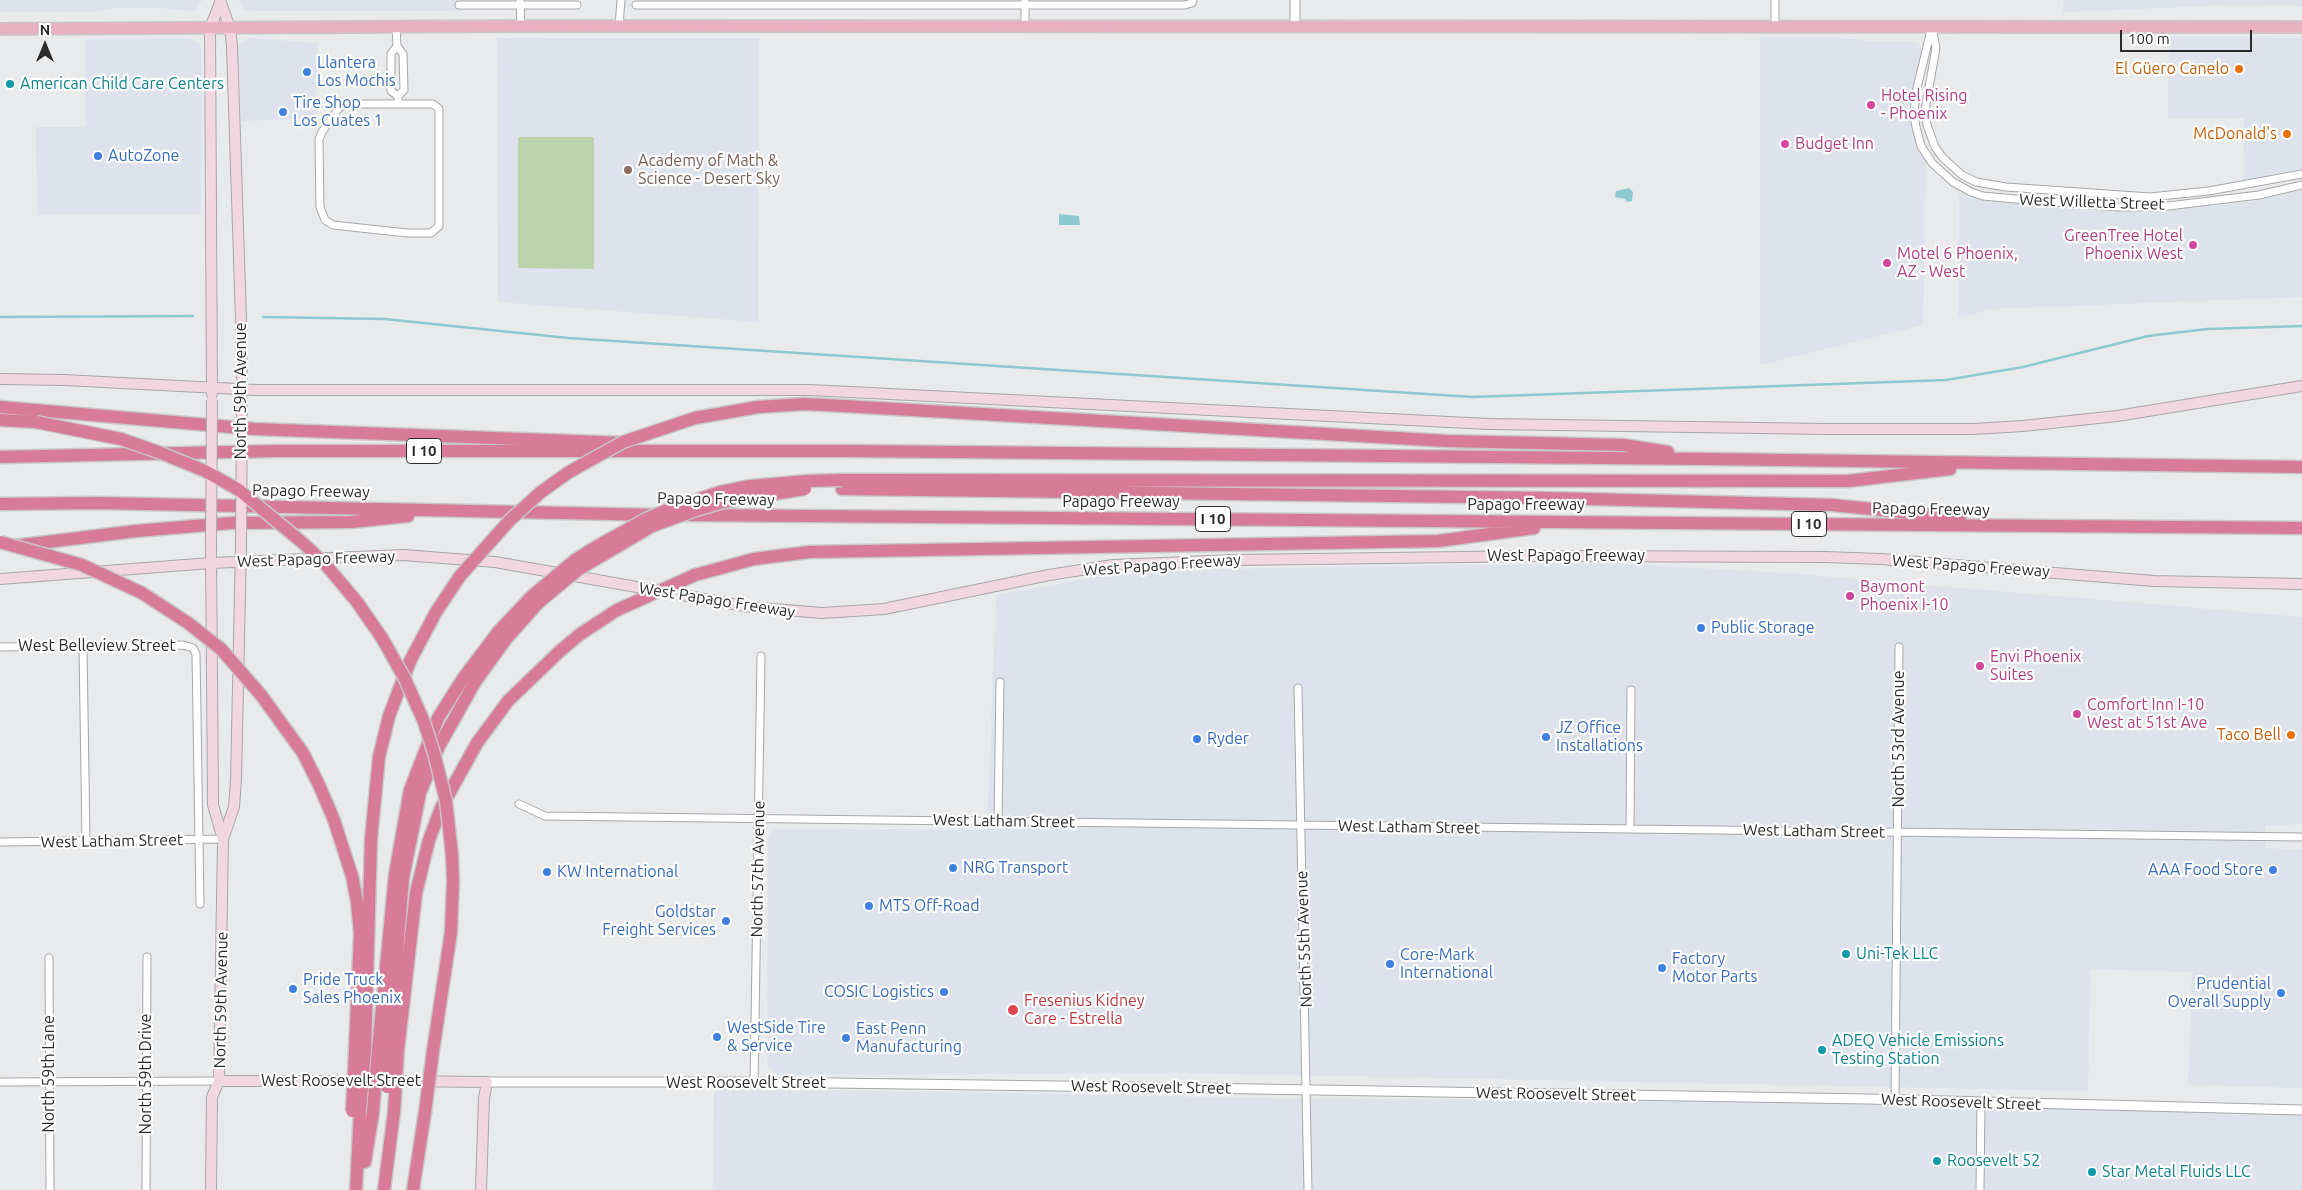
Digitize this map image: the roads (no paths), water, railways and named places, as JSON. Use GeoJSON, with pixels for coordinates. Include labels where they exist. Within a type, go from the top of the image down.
{"type":"FeatureCollection","features":[{"type":"Feature","properties":{"kind":"highway"},"geometry":{"type":"LineString","coordinates":[[377,1050],[372,839],[379,757],[389,716],[410,661],[436,612],[460,576],[510,520],[541,492],[570,472],[623,442],[695,418],[758,407],[804,404],[1447,441],[1624,445],[1710,459]]}},
{"type":"Feature","properties":{"kind":"highway"},"geometry":{"type":"LineString","coordinates":[[0,407],[282,430],[848,451]]}},
{"type":"Feature","properties":{"kind":"highway"},"geometry":{"type":"LineString","coordinates":[[0,420],[36,422],[121,439],[169,455],[204,471],[238,490],[326,564],[357,602],[382,638],[405,679],[424,722],[434,752],[446,801],[453,881],[451,932],[413,1190]]}},
{"type":"Feature","properties":{"kind":"highway","name":"I 10"},"geometry":{"type":"LineString","coordinates":[[0,457],[274,451],[848,451],[2302,467]]}},
{"type":"Feature","properties":{"kind":"highway"},"geometry":{"type":"LineString","coordinates":[[357,1190],[362,1112],[377,1050],[395,874],[410,790],[438,718],[459,684],[498,632],[535,599],[629,538],[696,510],[724,502],[781,492],[842,485],[1848,481],[2000,463]]}},
{"type":"Feature","properties":{"kind":"highway"},"geometry":{"type":"LineString","coordinates":[[842,485],[1832,505],[2039,526]]}},
{"type":"Feature","properties":{"kind":"highway","name":"Papago Freeway"},"geometry":{"type":"LineString","coordinates":[[0,504],[99,503],[713,516],[2302,528]]}},
{"type":"Feature","properties":{"kind":"highway"},"geometry":{"type":"LineString","coordinates":[[0,548],[176,527],[231,523],[351,522],[457,510]]}},
{"type":"Feature","properties":{"kind":"highway"},"geometry":{"type":"LineString","coordinates":[[357,1190],[362,1112],[429,840],[441,808],[456,779],[490,725],[508,701],[560,651],[617,610],[695,575],[754,559],[809,552],[1438,541],[1578,522]]}},
{"type":"Feature","properties":{"kind":"highway"},"geometry":{"type":"LineString","coordinates":[[0,542],[82,565],[142,593],[188,623],[221,649],[261,695],[302,753],[320,785],[334,820],[352,876],[357,902],[377,1050],[390,1112],[382,1190]]}},
{"type":"Feature","properties":{"kind":"main road","name":"North 59th Avenue"},"geometry":{"type":"LineString","coordinates":[[211,1190],[212,1097],[219,1081],[223,839],[234,807],[235,798],[242,562],[241,305],[230,28],[220,2]]}},
{"type":"Feature","properties":{"kind":"main road","name":"North 59th Avenue"},"geometry":{"type":"LineString","coordinates":[[220,2],[210,28],[211,563],[212,806],[223,839]]}},
{"type":"Feature","properties":{"kind":"main road"},"geometry":{"type":"LineString","coordinates":[[0,29],[521,26],[2302,27]]}},
{"type":"Feature","properties":{"kind":"main road"},"geometry":{"type":"LineString","coordinates":[[0,380],[54,380],[257,390],[810,390],[1489,424],[1944,429],[2007,427],[2108,417],[2302,386]]}},
{"type":"Feature","properties":{"kind":"main road","name":"West Papago Freeway"},"geometry":{"type":"LineString","coordinates":[[0,579],[211,563],[377,555],[459,559],[530,568],[750,607],[822,614],[884,609],[1048,575],[1113,565],[1233,560],[1540,556],[1825,557],[1882,559],[2154,581],[2302,584]]}},
{"type":"Feature","properties":{"kind":"main road","name":"West Roosevelt Street"},"geometry":{"type":"LineString","coordinates":[[219,1081],[487,1082]]}},
{"type":"Feature","properties":{"kind":"main road"},"geometry":{"type":"LineString","coordinates":[[481,1190],[484,1098],[487,1082]]}},
{"type":"Feature","properties":{"kind":"street"},"geometry":{"type":"LineString","coordinates":[[619,26],[621,0]]}},
{"type":"Feature","properties":{"kind":"street"},"geometry":{"type":"LineString","coordinates":[[1295,0],[1295,26]]}},
{"type":"Feature","properties":{"kind":"street"},"geometry":{"type":"LineString","coordinates":[[1774,0],[1775,27]]}},
{"type":"Feature","properties":{"kind":"street"},"geometry":{"type":"LineString","coordinates":[[636,5],[718,3],[1025,3],[1186,5],[1193,2]]}},
{"type":"Feature","properties":{"kind":"street"},"geometry":{"type":"LineString","coordinates":[[520,3],[521,26]]}},
{"type":"Feature","properties":{"kind":"street"},"geometry":{"type":"LineString","coordinates":[[459,5],[520,3],[577,5]]}},
{"type":"Feature","properties":{"kind":"street"},"geometry":{"type":"LineString","coordinates":[[1025,3],[1025,26]]}},
{"type":"Feature","properties":{"kind":"street","name":"West Willetta Street"},"geometry":{"type":"LineString","coordinates":[[1932,26],[1936,48],[1925,110],[1927,125],[1935,147],[1950,165],[1962,175],[1976,182],[2006,187],[2150,197],[2180,194],[2302,174]]}},
{"type":"Feature","properties":{"kind":"street","name":"West Willetta Street"},"geometry":{"type":"LineString","coordinates":[[1932,26],[1914,104],[1916,127],[1921,146],[1926,153],[1942,173],[1964,189],[1983,196],[2015,199],[2119,207],[2160,207],[2258,194],[2302,185]]}},
{"type":"Feature","properties":{"kind":"street"},"geometry":{"type":"LineString","coordinates":[[396,27],[397,46],[403,54],[404,90],[398,100]]}},
{"type":"Feature","properties":{"kind":"street"},"geometry":{"type":"LineString","coordinates":[[397,46],[390,54],[390,91],[398,100],[433,104],[439,109],[439,226],[431,233],[407,234],[333,225],[324,220],[320,207],[319,139],[322,132],[339,108],[346,104],[398,100]]}},
{"type":"Feature","properties":{"kind":"street","name":"West Belleview Street"},"geometry":{"type":"LineString","coordinates":[[0,647],[183,645],[193,648],[196,654],[199,840]]}},
{"type":"Feature","properties":{"kind":"street"},"geometry":{"type":"LineString","coordinates":[[83,647],[86,841]]}},
{"type":"Feature","properties":{"kind":"street","name":"North 53rd Avenue"},"geometry":{"type":"LineString","coordinates":[[1895,1100],[1899,647]]}},
{"type":"Feature","properties":{"kind":"street","name":"North 57th Avenue"},"geometry":{"type":"LineString","coordinates":[[754,1082],[761,656]]}},
{"type":"Feature","properties":{"kind":"street"},"geometry":{"type":"LineString","coordinates":[[998,821],[1000,682]]}},
{"type":"Feature","properties":{"kind":"street","name":"North 55th Avenue"},"geometry":{"type":"LineString","coordinates":[[1298,688],[1308,1190]]}},
{"type":"Feature","properties":{"kind":"street"},"geometry":{"type":"LineString","coordinates":[[1630,829],[1631,690]]}},
{"type":"Feature","properties":{"kind":"street","name":"West Latham Street"},"geometry":{"type":"LineString","coordinates":[[519,804],[545,816],[2302,837]]}},
{"type":"Feature","properties":{"kind":"street","name":"West Latham Street"},"geometry":{"type":"LineString","coordinates":[[0,842],[223,839]]}},
{"type":"Feature","properties":{"kind":"street"},"geometry":{"type":"LineString","coordinates":[[199,840],[200,904]]}},
{"type":"Feature","properties":{"kind":"street","name":"North 59th Drive"},"geometry":{"type":"LineString","coordinates":[[146,1190],[147,957]]}},
{"type":"Feature","properties":{"kind":"street","name":"North 59th Lane"},"geometry":{"type":"LineString","coordinates":[[49,958],[50,1190]]}},
{"type":"Feature","properties":{"kind":"street","name":"West Roosevelt Street"},"geometry":{"type":"LineString","coordinates":[[0,1082],[219,1081]]}},
{"type":"Feature","properties":{"kind":"street","name":"West Roosevelt Street"},"geometry":{"type":"LineString","coordinates":[[487,1082],[754,1082],[1307,1090],[1895,1100],[2302,1110]]}},
{"type":"Feature","properties":{"kind":"street"},"geometry":{"type":"LineString","coordinates":[[1980,1190],[1981,1103]]}},
{"type":"Feature","properties":{"kind":"water"},"geometry":{"type":"Polygon","coordinates":[[[1629,188],[1633,192],[1632,201],[1627,202],[1625,199],[1615,197],[1616,191],[1629,188]]]}},
{"type":"Feature","properties":{"kind":"water"},"geometry":{"type":"Polygon","coordinates":[[[1059,214],[1079,216],[1080,225],[1059,225],[1059,214]]]}},
{"type":"Feature","properties":{"kind":"waterway"},"geometry":{"type":"LineString","coordinates":[[0,317],[193,316]]}},
{"type":"Feature","properties":{"kind":"waterway"},"geometry":{"type":"LineString","coordinates":[[263,317],[385,319],[568,338],[1472,397],[1946,380],[2023,367],[2148,336],[2207,329],[2302,326]]}},
{"type":"Feature","properties":{"kind":"place","name":"El Güero Canelo"},"geometry":{"type":"Point","coordinates":[2239,69]}},
{"type":"Feature","properties":{"kind":"place","name":"Llantera Los Mochis"},"geometry":{"type":"Point","coordinates":[307,72]}},
{"type":"Feature","properties":{"kind":"place","name":"American Child Care Centers"},"geometry":{"type":"Point","coordinates":[10,84]}},
{"type":"Feature","properties":{"kind":"place","name":"Hotel Rising - Phoenix"},"geometry":{"type":"Point","coordinates":[1871,105]}},
{"type":"Feature","properties":{"kind":"place","name":"Tire Shop Los Cuates 1"},"geometry":{"type":"Point","coordinates":[283,112]}},
{"type":"Feature","properties":{"kind":"place","name":"McDonald's"},"geometry":{"type":"Point","coordinates":[2287,134]}},
{"type":"Feature","properties":{"kind":"place","name":"Budget Inn"},"geometry":{"type":"Point","coordinates":[1785,144]}},
{"type":"Feature","properties":{"kind":"place","name":"AutoZone"},"geometry":{"type":"Point","coordinates":[98,156]}},
{"type":"Feature","properties":{"kind":"place","name":"Academy of Math & Science - Desert Sky"},"geometry":{"type":"Point","coordinates":[628,170]}},
{"type":"Feature","properties":{"kind":"place","name":"GreenTree Hotel Phoenix West"},"geometry":{"type":"Point","coordinates":[2193,245]}},
{"type":"Feature","properties":{"kind":"place","name":"Motel 6 Phoenix, AZ - West"},"geometry":{"type":"Point","coordinates":[1887,263]}},
{"type":"Feature","properties":{"kind":"place","name":"Baymont Phoenix I-10"},"geometry":{"type":"Point","coordinates":[1850,596]}},
{"type":"Feature","properties":{"kind":"place","name":"Public Storage"},"geometry":{"type":"Point","coordinates":[1701,628]}},
{"type":"Feature","properties":{"kind":"place","name":"Envi Phoenix Suites"},"geometry":{"type":"Point","coordinates":[1980,666]}},
{"type":"Feature","properties":{"kind":"place","name":"Comfort Inn I-10 West at 51st Ave"},"geometry":{"type":"Point","coordinates":[2077,714]}},
{"type":"Feature","properties":{"kind":"place","name":"Taco Bell"},"geometry":{"type":"Point","coordinates":[2291,735]}},
{"type":"Feature","properties":{"kind":"place","name":"JZ Office Installations"},"geometry":{"type":"Point","coordinates":[1546,737]}},
{"type":"Feature","properties":{"kind":"place","name":"Ryder"},"geometry":{"type":"Point","coordinates":[1197,739]}},
{"type":"Feature","properties":{"kind":"place","name":"NRG Transport"},"geometry":{"type":"Point","coordinates":[953,868]}},
{"type":"Feature","properties":{"kind":"place","name":"AAA Food Store"},"geometry":{"type":"Point","coordinates":[2273,870]}},
{"type":"Feature","properties":{"kind":"place","name":"KW International"},"geometry":{"type":"Point","coordinates":[547,872]}},
{"type":"Feature","properties":{"kind":"place","name":"MTS Off-Road"},"geometry":{"type":"Point","coordinates":[869,906]}},
{"type":"Feature","properties":{"kind":"place","name":"Goldstar Freight Services"},"geometry":{"type":"Point","coordinates":[726,921]}},
{"type":"Feature","properties":{"kind":"place","name":"Uni-Tek LLC"},"geometry":{"type":"Point","coordinates":[1846,954]}},
{"type":"Feature","properties":{"kind":"place","name":"Core-Mark International"},"geometry":{"type":"Point","coordinates":[1390,964]}},
{"type":"Feature","properties":{"kind":"place","name":"Factory Motor Parts"},"geometry":{"type":"Point","coordinates":[1662,968]}},
{"type":"Feature","properties":{"kind":"place","name":"Pride Truck Sales Phoenix"},"geometry":{"type":"Point","coordinates":[293,989]}},
{"type":"Feature","properties":{"kind":"place","name":"COSIC Logistics"},"geometry":{"type":"Point","coordinates":[944,992]}},
{"type":"Feature","properties":{"kind":"place","name":"Prudential Overall Supply"},"geometry":{"type":"Point","coordinates":[2281,993]}},
{"type":"Feature","properties":{"kind":"place","name":"Fresenius Kidney Care - Estrella"},"geometry":{"type":"Point","coordinates":[1013,1010]}},
{"type":"Feature","properties":{"kind":"place","name":"WestSide Tire & Service"},"geometry":{"type":"Point","coordinates":[717,1037]}},
{"type":"Feature","properties":{"kind":"place","name":"East Penn Manufacturing"},"geometry":{"type":"Point","coordinates":[846,1038]}},
{"type":"Feature","properties":{"kind":"place","name":"ADEQ Vehicle Emissions Testing Station"},"geometry":{"type":"Point","coordinates":[1822,1050]}},
{"type":"Feature","properties":{"kind":"place","name":"Roosevelt 52"},"geometry":{"type":"Point","coordinates":[1937,1161]}},
{"type":"Feature","properties":{"kind":"place","name":"Star Metal Fluids LLC"},"geometry":{"type":"Point","coordinates":[2092,1172]}}]}
